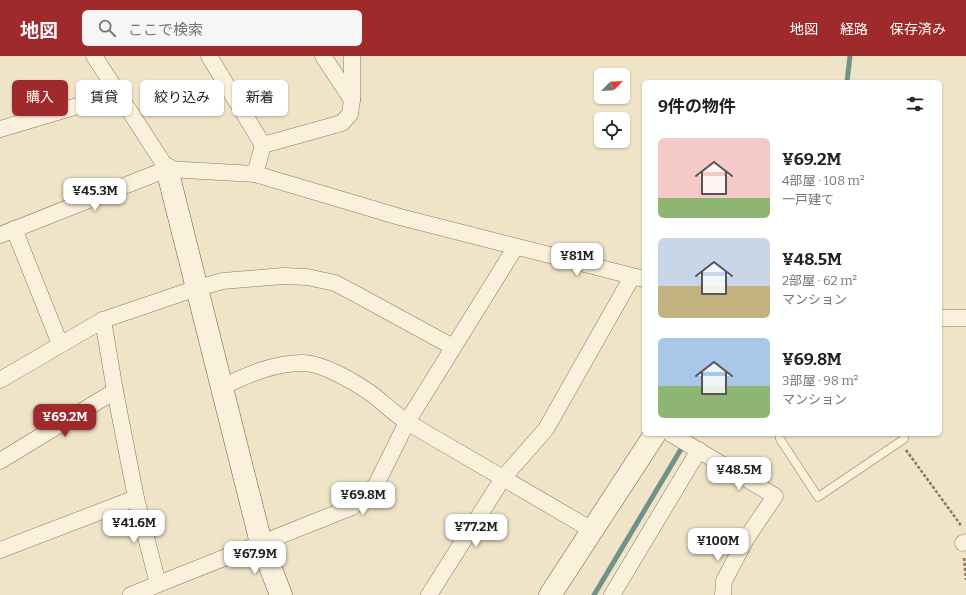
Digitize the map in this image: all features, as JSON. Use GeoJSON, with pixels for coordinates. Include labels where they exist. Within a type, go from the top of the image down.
{"type":"FeatureCollection","features":[{"type":"Feature","properties":{"kind":"street"},"geometry":{"type":"LineString","coordinates":[[94,56],[109,80]]}},
{"type":"Feature","properties":{"kind":"street"},"geometry":{"type":"LineString","coordinates":[[209,56],[263,145],[255,174]]}},
{"type":"Feature","properties":{"kind":"street"},"geometry":{"type":"LineString","coordinates":[[323,56],[352,100]]}},
{"type":"Feature","properties":{"kind":"street"},"geometry":{"type":"LineString","coordinates":[[263,145],[342,123],[350,114],[352,100],[352,56]]}},
{"type":"Feature","properties":{"kind":"street"},"geometry":{"type":"LineString","coordinates":[[0,129],[76,106]]}},
{"type":"Feature","properties":{"kind":"street"},"geometry":{"type":"LineString","coordinates":[[132,116],[167,170],[261,543],[281,595]]}},
{"type":"Feature","properties":{"kind":"street"},"geometry":{"type":"LineString","coordinates":[[60,344],[7,232],[167,170],[255,174],[400,217],[516,248],[638,278],[546,429],[503,478],[429,595]]}},
{"type":"Feature","properties":{"kind":"street"},"geometry":{"type":"LineString","coordinates":[[131,595],[352,507],[376,485],[407,422],[516,248]]}},
{"type":"Feature","properties":{"kind":"street"},"geometry":{"type":"LineString","coordinates":[[0,380],[103,320],[197,288],[224,281],[277,276],[307,277],[335,284],[453,347]]}},
{"type":"Feature","properties":{"kind":"street"},"geometry":{"type":"LineString","coordinates":[[942,318],[966,318]]}},
{"type":"Feature","properties":{"kind":"street"},"geometry":{"type":"LineString","coordinates":[[103,320],[136,498],[158,584]]}},
{"type":"Feature","properties":{"kind":"street"},"geometry":{"type":"LineString","coordinates":[[222,387],[252,374],[289,364],[305,363],[337,373],[369,392],[392,412],[407,422],[592,530]]}},
{"type":"Feature","properties":{"kind":"street"},"geometry":{"type":"LineString","coordinates":[[0,461],[115,391]]}},
{"type":"Feature","properties":{"kind":"street"},"geometry":{"type":"LineString","coordinates":[[550,595],[653,436]]}},
{"type":"Feature","properties":{"kind":"street"},"geometry":{"type":"LineString","coordinates":[[674,436],[775,496],[746,538],[724,581],[723,595]]}},
{"type":"Feature","properties":{"kind":"street"},"geometry":{"type":"LineString","coordinates":[[612,595],[699,450]]}},
{"type":"Feature","properties":{"kind":"street"},"geometry":{"type":"LineString","coordinates":[[0,550],[136,498]]}},
{"type":"Feature","properties":{"kind":"lane"},"geometry":{"type":"LineString","coordinates":[[779,436],[818,497],[902,438]]}},
{"type":"Feature","properties":{"kind":"path"},"geometry":{"type":"LineString","coordinates":[[902,438],[960,524],[965,543],[966,580]]}},
{"type":"Feature","properties":{"kind":"waterway"},"geometry":{"type":"LineString","coordinates":[[847,80],[850,56]]}},
{"type":"Feature","properties":{"kind":"waterway"},"geometry":{"type":"LineString","coordinates":[[594,595],[689,436]]}}]}
